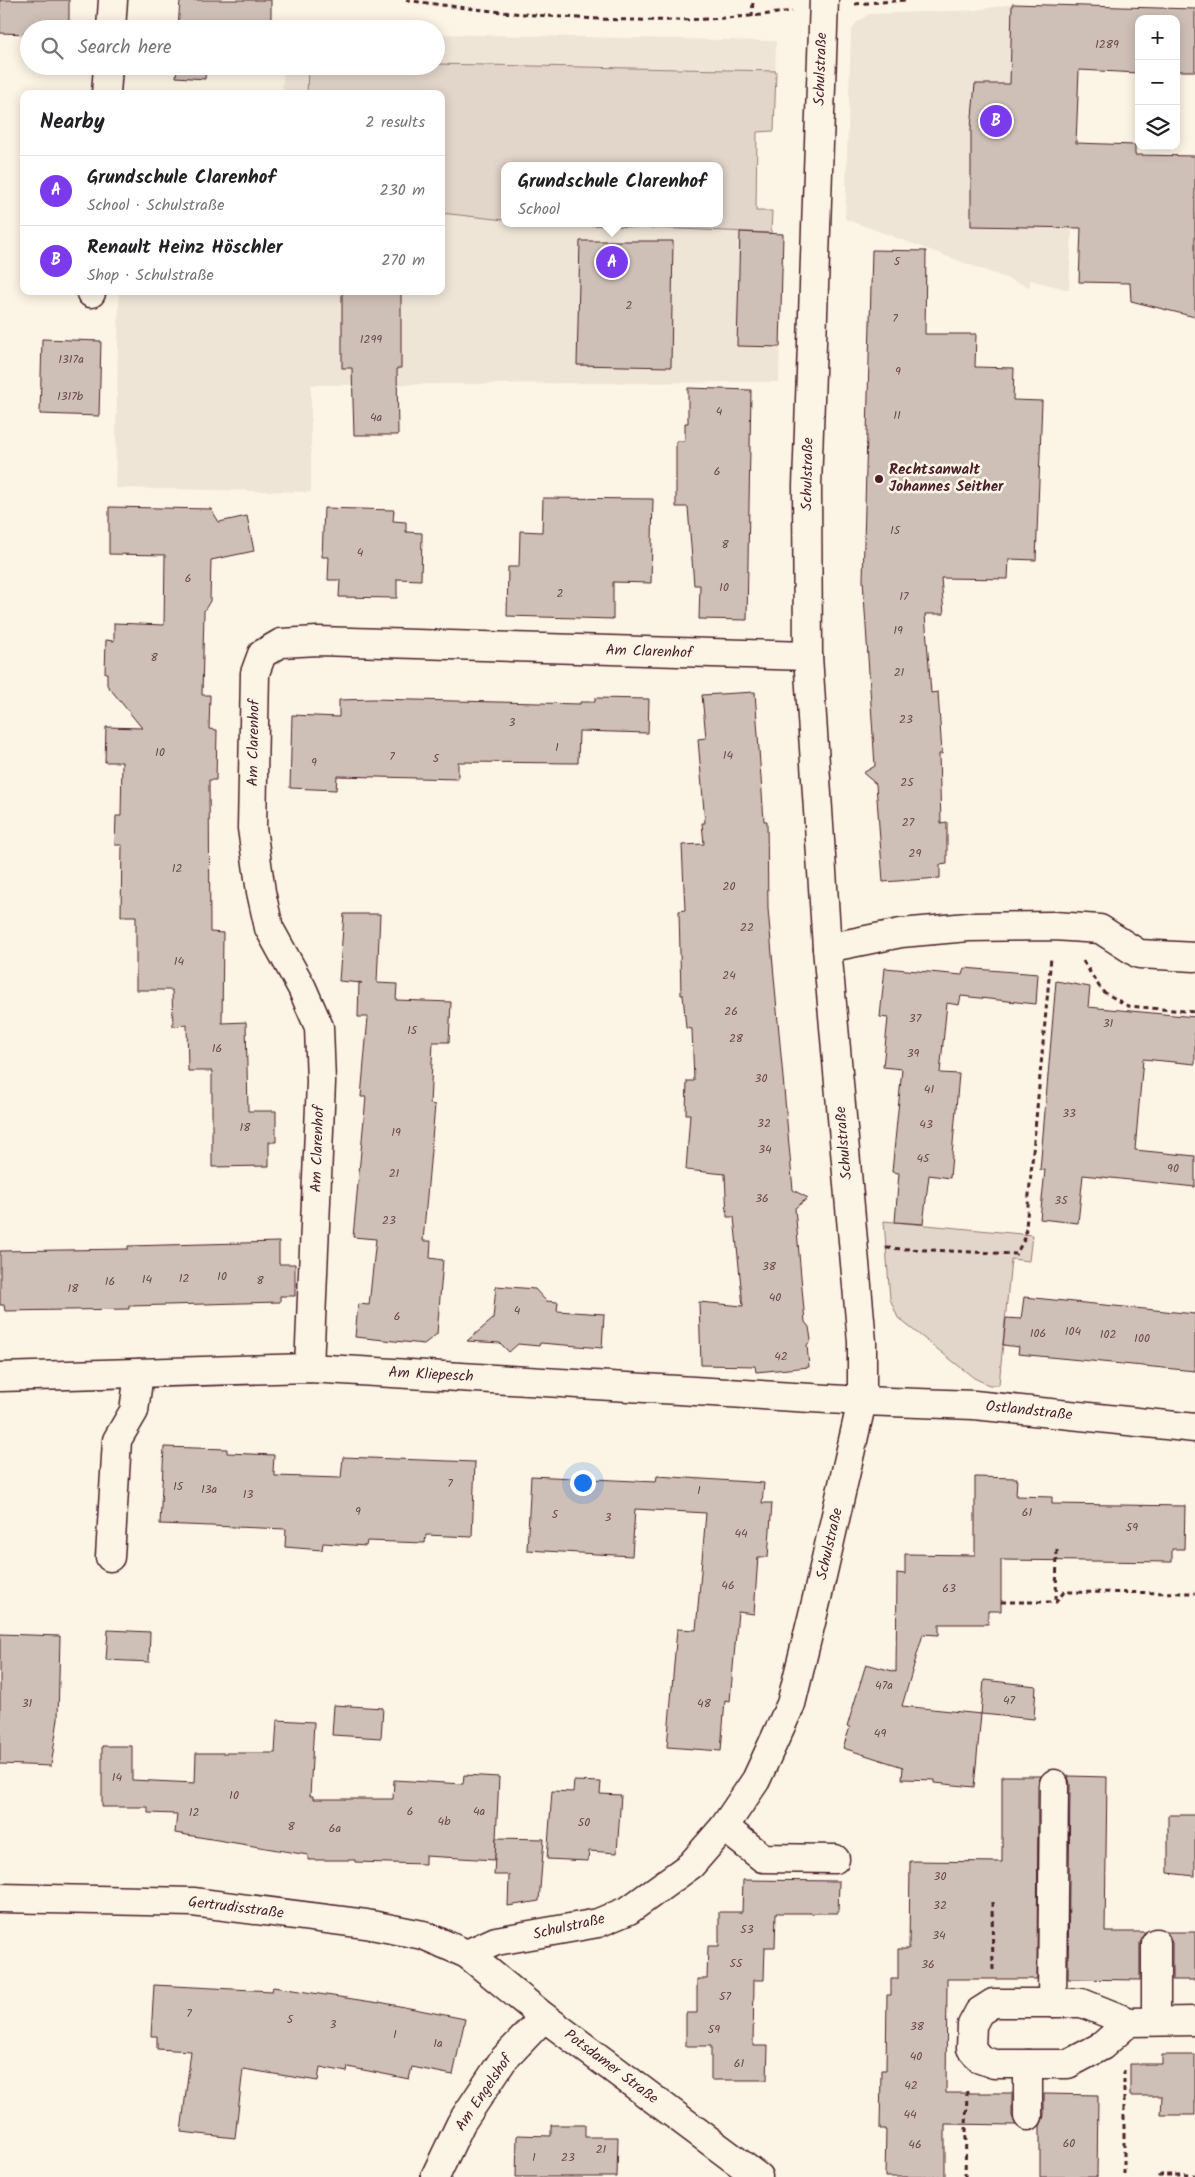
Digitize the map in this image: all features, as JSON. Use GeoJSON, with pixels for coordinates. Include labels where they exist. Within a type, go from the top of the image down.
{"type":"FeatureCollection","features":[{"type":"Feature","properties":{"kind":"street"},"geometry":{"type":"LineString","coordinates":[[112,20],[113,0]]}},
{"type":"Feature","properties":{"kind":"street","name":"Schulstraße"},"geometry":{"type":"LineString","coordinates":[[467,1954],[496,1941],[598,1923],[629,1910],[691,1865],[724,1827],[756,1780],[791,1704],[862,1401],[862,1342],[828,948],[808,656],[807,486],[824,3]]}},
{"type":"Feature","properties":{"kind":"street"},"geometry":{"type":"LineString","coordinates":[[106,90],[107,75]]}},
{"type":"Feature","properties":{"kind":"street","name":"Am Clarenhof"},"geometry":{"type":"LineString","coordinates":[[309,1368],[321,1082],[319,1027],[302,988],[269,928],[261,892],[252,828],[255,673],[262,654],[281,643],[318,641],[808,656]]}},
{"type":"Feature","properties":{"kind":"street"},"geometry":{"type":"LineString","coordinates":[[828,948],[901,933],[968,927],[1054,926],[1100,929],[1140,954],[1195,957]]}},
{"type":"Feature","properties":{"kind":"street","name":"Am Kliepesch"},"geometry":{"type":"LineString","coordinates":[[0,1376],[309,1368],[862,1401]]}},
{"type":"Feature","properties":{"kind":"street"},"geometry":{"type":"LineString","coordinates":[[110,1557],[117,1440],[134,1411],[139,1373]]}},
{"type":"Feature","properties":{"kind":"street","name":"Ostlandstraße"},"geometry":{"type":"LineString","coordinates":[[862,1401],[974,1406],[1195,1428]]}},
{"type":"Feature","properties":{"kind":"street"},"geometry":{"type":"LineString","coordinates":[[1052,2003],[1054,1784]]}},
{"type":"Feature","properties":{"kind":"street"},"geometry":{"type":"LineString","coordinates":[[724,1827],[763,1858],[835,1860]]}},
{"type":"Feature","properties":{"kind":"street","name":"Gertrudisstraße"},"geometry":{"type":"LineString","coordinates":[[0,1898],[202,1903],[366,1924],[413,1933],[423,1935],[467,1954]]}},
{"type":"Feature","properties":{"kind":"street"},"geometry":{"type":"LineString","coordinates":[[1156,1942],[1156,2022]]}},
{"type":"Feature","properties":{"kind":"street","name":"Potsdamer Straße"},"geometry":{"type":"LineString","coordinates":[[467,1954],[544,2017],[758,2177]]}},
{"type":"Feature","properties":{"kind":"street"},"geometry":{"type":"LineString","coordinates":[[1123,2028],[1082,2003],[993,2003],[979,2012],[972,2025],[972,2048],[980,2060],[994,2064],[1068,2064],[1102,2046],[1123,2028],[1156,2022],[1195,2021]]}},
{"type":"Feature","properties":{"kind":"street","name":"Am Engelshof"},"geometry":{"type":"LineString","coordinates":[[434,2177],[461,2123],[503,2060],[544,2017]]}},
{"type":"Feature","properties":{"kind":"street"},"geometry":{"type":"LineString","coordinates":[[1028,2064],[1028,2116]]}},
{"type":"Feature","properties":{"kind":"path"},"geometry":{"type":"LineString","coordinates":[[406,0],[480,11],[586,19],[752,17],[824,3],[906,0]]}},
{"type":"Feature","properties":{"kind":"path"},"geometry":{"type":"LineString","coordinates":[[752,17],[753,0]]}},
{"type":"Feature","properties":{"kind":"path"},"geometry":{"type":"LineString","coordinates":[[1054,926],[1080,955],[1102,991],[1128,1006],[1195,1012]]}},
{"type":"Feature","properties":{"kind":"path"},"geometry":{"type":"LineString","coordinates":[[853,1247],[1016,1254],[1026,1238],[1054,926]]}},
{"type":"Feature","properties":{"kind":"path"},"geometry":{"type":"LineString","coordinates":[[1056,1602],[1057,1548]]}},
{"type":"Feature","properties":{"kind":"path"},"geometry":{"type":"LineString","coordinates":[[1056,1602],[1064,1592],[1195,1593]]}},
{"type":"Feature","properties":{"kind":"path"},"geometry":{"type":"LineString","coordinates":[[1001,1602],[1056,1602]]}},
{"type":"Feature","properties":{"kind":"path"},"geometry":{"type":"LineString","coordinates":[[992,1902],[993,2003]]}},
{"type":"Feature","properties":{"kind":"path"},"geometry":{"type":"LineString","coordinates":[[1123,2028],[1124,2177]]}},
{"type":"Feature","properties":{"kind":"path"},"geometry":{"type":"LineString","coordinates":[[965,2177],[967,2072],[980,2060]]}},
{"type":"Feature","properties":{"kind":"path"},"geometry":{"type":"LineString","coordinates":[[1158,2177],[1160,2175],[1195,2175]]}},
{"type":"Feature","properties":{"kind":"shaded area"},"geometry":{"type":"Polygon","coordinates":[[[1012,4],[1083,6],[1069,290],[1030,280],[1030,287],[845,219],[851,32],[856,23],[869,14],[976,10],[1012,4]]]}},
{"type":"Feature","properties":{"kind":"shaded area"},"geometry":{"type":"Polygon","coordinates":[[[445,34],[776,41],[774,131],[757,132],[756,211],[772,211],[771,233],[783,233],[779,382],[311,385],[311,492],[115,488],[119,295],[445,295],[445,90],[282,90],[283,75],[445,75],[445,34]]]}},
{"type":"Feature","properties":{"kind":"shaded area"},"geometry":{"type":"Polygon","coordinates":[[[445,64],[776,71],[774,131],[757,132],[756,211],[772,211],[771,233],[633,227],[723,227],[723,162],[501,162],[501,220],[445,213],[445,90],[307,90],[308,75],[445,75],[445,64]]]}},
{"type":"Feature","properties":{"kind":"shaded area"},"geometry":{"type":"Polygon","coordinates":[[[884,1221],[1032,1235],[1029,1261],[1011,1259],[999,1385],[989,1385],[974,1378],[898,1318],[890,1299],[884,1221]]]}},
{"type":"Feature","properties":{"kind":"building"},"geometry":{"type":"Polygon","coordinates":[[[0,0],[69,0],[69,20],[20,20],[20,34],[0,33],[0,0]]]}},
{"type":"Feature","properties":{"kind":"building"},"geometry":{"type":"Polygon","coordinates":[[[180,0],[271,0],[271,20],[179,20],[180,0]]]}},
{"type":"Feature","properties":{"kind":"building"},"geometry":{"type":"Polygon","coordinates":[[[1012,4],[1195,9],[1195,71],[1180,71],[1180,15],[1135,15],[1135,73],[1079,70],[1076,143],[1135,145],[1135,155],[1195,156],[1195,317],[1131,301],[1130,283],[1079,282],[1081,228],[971,226],[971,128],[975,84],[1010,84],[1012,4]]]}},
{"type":"Feature","properties":{"kind":"building"},"geometry":{"type":"Polygon","coordinates":[[[176,75],[205,75],[205,79],[176,77],[176,75]]]}},
{"type":"Feature","properties":{"kind":"building"},"geometry":{"type":"Polygon","coordinates":[[[740,232],[783,234],[780,347],[737,346],[740,232]]]}},
{"type":"Feature","properties":{"kind":"building"},"geometry":{"type":"Polygon","coordinates":[[[580,241],[673,241],[671,367],[577,365],[580,241]]]}},
{"type":"Feature","properties":{"kind":"building"},"geometry":{"type":"Polygon","coordinates":[[[872,250],[926,251],[925,334],[976,334],[975,367],[1014,368],[1013,400],[1042,401],[1036,560],[1009,559],[1008,579],[941,578],[944,614],[925,614],[931,693],[938,692],[942,754],[939,754],[941,823],[947,822],[947,864],[940,865],[940,878],[883,882],[876,784],[863,773],[875,766],[863,580],[872,250]]]}},
{"type":"Feature","properties":{"kind":"building"},"geometry":{"type":"Polygon","coordinates":[[[342,295],[401,295],[401,368],[397,368],[398,435],[354,435],[352,368],[342,368],[342,295]]]}},
{"type":"Feature","properties":{"kind":"building"},"geometry":{"type":"Polygon","coordinates":[[[42,339],[101,341],[99,416],[40,414],[42,339]]]}},
{"type":"Feature","properties":{"kind":"building"},"geometry":{"type":"Polygon","coordinates":[[[688,388],[751,390],[747,620],[699,619],[700,585],[694,585],[688,507],[676,507],[676,441],[685,441],[685,423],[688,423],[688,388]]]}},
{"type":"Feature","properties":{"kind":"building"},"geometry":{"type":"Polygon","coordinates":[[[543,498],[653,499],[651,583],[613,582],[613,619],[507,616],[508,567],[519,567],[520,531],[542,532],[543,498]]]}},
{"type":"Feature","properties":{"kind":"building"},"geometry":{"type":"Polygon","coordinates":[[[109,507],[211,509],[219,522],[247,516],[254,551],[211,560],[210,601],[204,611],[202,695],[210,695],[209,729],[217,730],[216,780],[209,780],[210,932],[223,933],[222,1023],[246,1022],[248,1111],[276,1111],[276,1142],[269,1142],[269,1166],[212,1167],[212,1071],[188,1071],[187,1025],[173,1026],[172,990],[136,990],[136,916],[121,916],[122,845],[115,845],[116,816],[121,816],[122,762],[105,762],[106,727],[142,728],[107,685],[107,673],[105,673],[106,640],[114,641],[114,623],[164,625],[165,555],[109,554],[109,507]]]}},
{"type":"Feature","properties":{"kind":"building"},"geometry":{"type":"Polygon","coordinates":[[[324,508],[394,510],[393,521],[406,522],[406,532],[422,533],[421,580],[397,579],[397,598],[339,597],[340,580],[328,580],[329,557],[322,557],[324,508]]]}},
{"type":"Feature","properties":{"kind":"building"},"geometry":{"type":"Polygon","coordinates":[[[755,692],[764,821],[767,821],[768,909],[793,1190],[808,1198],[795,1208],[805,1322],[809,1327],[811,1340],[807,1345],[809,1367],[756,1372],[755,1366],[701,1365],[699,1302],[743,1306],[734,1217],[727,1217],[725,1174],[686,1170],[690,1114],[686,1114],[687,1081],[694,1081],[692,1029],[686,1028],[683,995],[681,995],[679,911],[685,910],[682,845],[704,844],[702,823],[705,823],[698,739],[706,738],[702,695],[755,692]]]}},
{"type":"Feature","properties":{"kind":"building"},"geometry":{"type":"Polygon","coordinates":[[[595,698],[649,699],[648,733],[579,731],[578,763],[458,762],[458,779],[337,776],[336,790],[290,788],[292,715],[339,717],[339,700],[372,699],[580,704],[580,702],[595,702],[595,698]]]}},
{"type":"Feature","properties":{"kind":"building"},"geometry":{"type":"Polygon","coordinates":[[[344,914],[380,914],[377,983],[397,984],[396,1000],[451,1002],[449,1042],[433,1042],[430,1104],[435,1105],[423,1241],[431,1241],[430,1258],[443,1260],[437,1334],[424,1344],[355,1337],[358,1304],[369,1305],[376,1239],[353,1237],[366,1097],[361,1097],[368,1017],[358,1017],[359,983],[339,981],[344,914]]]}},
{"type":"Feature","properties":{"kind":"building"},"geometry":{"type":"Polygon","coordinates":[[[885,968],[962,975],[964,968],[1038,974],[1036,1004],[961,996],[959,1005],[947,1003],[940,1073],[959,1074],[950,1178],[929,1175],[923,1224],[895,1222],[899,1173],[892,1172],[902,1069],[883,1067],[888,1018],[880,1017],[885,968]]]}},
{"type":"Feature","properties":{"kind":"building"},"geometry":{"type":"Polygon","coordinates":[[[1056,981],[1090,987],[1088,1007],[1195,1017],[1195,1064],[1143,1059],[1135,1150],[1195,1156],[1195,1187],[1083,1175],[1078,1223],[1040,1219],[1045,1170],[1040,1170],[1056,981]]]}},
{"type":"Feature","properties":{"kind":"building"},"geometry":{"type":"Polygon","coordinates":[[[279,1242],[279,1264],[295,1264],[295,1296],[280,1296],[280,1302],[129,1306],[129,1309],[5,1311],[4,1305],[0,1305],[0,1251],[128,1249],[128,1246],[279,1242]]]}},
{"type":"Feature","properties":{"kind":"building"},"geometry":{"type":"Polygon","coordinates":[[[496,1286],[535,1289],[546,1301],[558,1302],[557,1311],[604,1314],[602,1348],[540,1343],[539,1346],[518,1344],[509,1352],[500,1343],[467,1341],[493,1319],[496,1286]]]}},
{"type":"Feature","properties":{"kind":"building"},"geometry":{"type":"Polygon","coordinates":[[[1024,1297],[1195,1314],[1195,1371],[1018,1354],[1019,1347],[1003,1345],[1006,1318],[1021,1319],[1024,1297]]]}},
{"type":"Feature","properties":{"kind":"building"},"geometry":{"type":"Polygon","coordinates":[[[164,1447],[227,1449],[227,1453],[274,1455],[273,1472],[275,1472],[275,1476],[341,1478],[343,1457],[475,1462],[472,1537],[426,1535],[425,1543],[367,1541],[366,1546],[323,1543],[322,1550],[285,1547],[286,1529],[160,1524],[164,1447]]]}},
{"type":"Feature","properties":{"kind":"building"},"geometry":{"type":"Polygon","coordinates":[[[531,1476],[656,1482],[657,1476],[764,1483],[762,1503],[772,1503],[768,1557],[758,1557],[754,1614],[738,1612],[730,1701],[725,1700],[721,1751],[667,1747],[677,1629],[696,1630],[706,1513],[635,1509],[632,1556],[527,1550],[531,1476]]]}},
{"type":"Feature","properties":{"kind":"building"},"geometry":{"type":"Polygon","coordinates":[[[975,1477],[1017,1478],[1016,1496],[1052,1497],[1052,1504],[1185,1506],[1184,1549],[1172,1549],[1172,1562],[1001,1560],[1001,1611],[988,1611],[988,1624],[939,1624],[939,1635],[923,1634],[902,1706],[981,1714],[974,1787],[935,1783],[935,1780],[902,1779],[903,1767],[843,1748],[850,1727],[847,1727],[866,1664],[896,1672],[897,1573],[905,1574],[905,1554],[975,1555],[975,1477]]]}},
{"type":"Feature","properties":{"kind":"building"},"geometry":{"type":"Polygon","coordinates":[[[108,1630],[150,1632],[149,1662],[106,1660],[108,1630]]]}},
{"type":"Feature","properties":{"kind":"building"},"geometry":{"type":"Polygon","coordinates":[[[0,1634],[60,1636],[58,1719],[51,1766],[0,1764],[0,1634]]]}},
{"type":"Feature","properties":{"kind":"building"},"geometry":{"type":"Polygon","coordinates":[[[984,1680],[1036,1686],[1034,1719],[981,1714],[984,1680]]]}},
{"type":"Feature","properties":{"kind":"building"},"geometry":{"type":"Polygon","coordinates":[[[334,1705],[383,1708],[381,1738],[332,1735],[334,1705]]]}},
{"type":"Feature","properties":{"kind":"building"},"geometry":{"type":"Polygon","coordinates":[[[277,1720],[314,1722],[310,1796],[313,1796],[313,1799],[393,1799],[394,1780],[463,1784],[464,1775],[499,1777],[495,1860],[425,1856],[425,1864],[355,1862],[355,1860],[308,1860],[308,1855],[175,1833],[177,1814],[148,1813],[148,1807],[102,1807],[102,1746],[132,1746],[132,1780],[195,1783],[196,1753],[275,1753],[277,1720]]]}},
{"type":"Feature","properties":{"kind":"building"},"geometry":{"type":"Polygon","coordinates":[[[1002,1776],[1041,1776],[1038,1784],[1037,1979],[947,1979],[946,2093],[1012,2093],[1012,2116],[1016,2125],[945,2124],[945,2177],[885,2177],[886,2129],[880,2129],[881,2070],[886,2070],[887,1995],[891,1995],[891,1979],[898,1979],[898,1949],[909,1949],[910,1861],[1002,1862],[1002,1776]]]}},
{"type":"Feature","properties":{"kind":"building"},"geometry":{"type":"Polygon","coordinates":[[[1068,1776],[1107,1777],[1105,1932],[1146,1932],[1140,1943],[1140,1980],[1068,1979],[1070,1784],[1068,1776]]]}},
{"type":"Feature","properties":{"kind":"building"},"geometry":{"type":"Polygon","coordinates":[[[574,1781],[601,1782],[600,1794],[621,1795],[617,1853],[589,1851],[588,1861],[547,1859],[552,1791],[573,1792],[574,1781]]]}},
{"type":"Feature","properties":{"kind":"building"},"geometry":{"type":"Polygon","coordinates":[[[1168,1815],[1195,1815],[1195,1876],[1168,1873],[1168,1815]]]}},
{"type":"Feature","properties":{"kind":"building"},"geometry":{"type":"Polygon","coordinates":[[[496,1838],[544,1839],[539,1901],[508,1906],[509,1875],[494,1875],[496,1838]]]}},
{"type":"Feature","properties":{"kind":"building"},"geometry":{"type":"Polygon","coordinates":[[[743,1880],[839,1881],[838,1913],[776,1913],[775,1947],[765,1947],[764,1980],[754,1980],[753,2046],[768,2046],[767,2080],[711,2080],[711,2046],[686,2046],[686,2013],[697,2013],[697,1979],[707,1979],[708,1946],[719,1946],[719,1912],[742,1912],[743,1880]]]}},
{"type":"Feature","properties":{"kind":"building"},"geometry":{"type":"Polygon","coordinates":[[[1166,1932],[1195,1932],[1195,1980],[1172,1980],[1172,1943],[1166,1932]]]}},
{"type":"Feature","properties":{"kind":"building"},"geometry":{"type":"Polygon","coordinates":[[[154,1985],[272,1991],[273,1987],[379,2002],[465,2019],[453,2075],[412,2067],[409,2079],[348,2067],[347,2072],[320,2067],[318,2081],[243,2069],[235,2138],[181,2132],[191,2051],[157,2049],[157,2036],[151,2036],[154,1985]]]}},
{"type":"Feature","properties":{"kind":"building"},"geometry":{"type":"Polygon","coordinates":[[[1162,2055],[1195,2055],[1195,2115],[1161,2115],[1162,2096],[1130,2096],[1130,2064],[1162,2064],[1162,2055]]]}},
{"type":"Feature","properties":{"kind":"building"},"geometry":{"type":"Polygon","coordinates":[[[1044,2094],[1098,2095],[1097,2177],[1040,2177],[1040,2126],[1044,2116],[1044,2094]]]}},
{"type":"Feature","properties":{"kind":"building"},"geometry":{"type":"Polygon","coordinates":[[[551,2125],[585,2125],[585,2137],[618,2137],[617,2177],[516,2177],[517,2135],[551,2136],[551,2125]]]}},
{"type":"Feature","properties":{"kind":"place","name":"Renault Heinz Höschler"},"geometry":{"type":"Point","coordinates":[996,121]}},
{"type":"Feature","properties":{"kind":"place","name":"Grundschule Clarenhof"},"geometry":{"type":"Point","coordinates":[612,262]}},
{"type":"Feature","properties":{"kind":"place","name":"Rechtsanwalt Johannes Seither"},"geometry":{"type":"Point","coordinates":[879,479]}}]}
